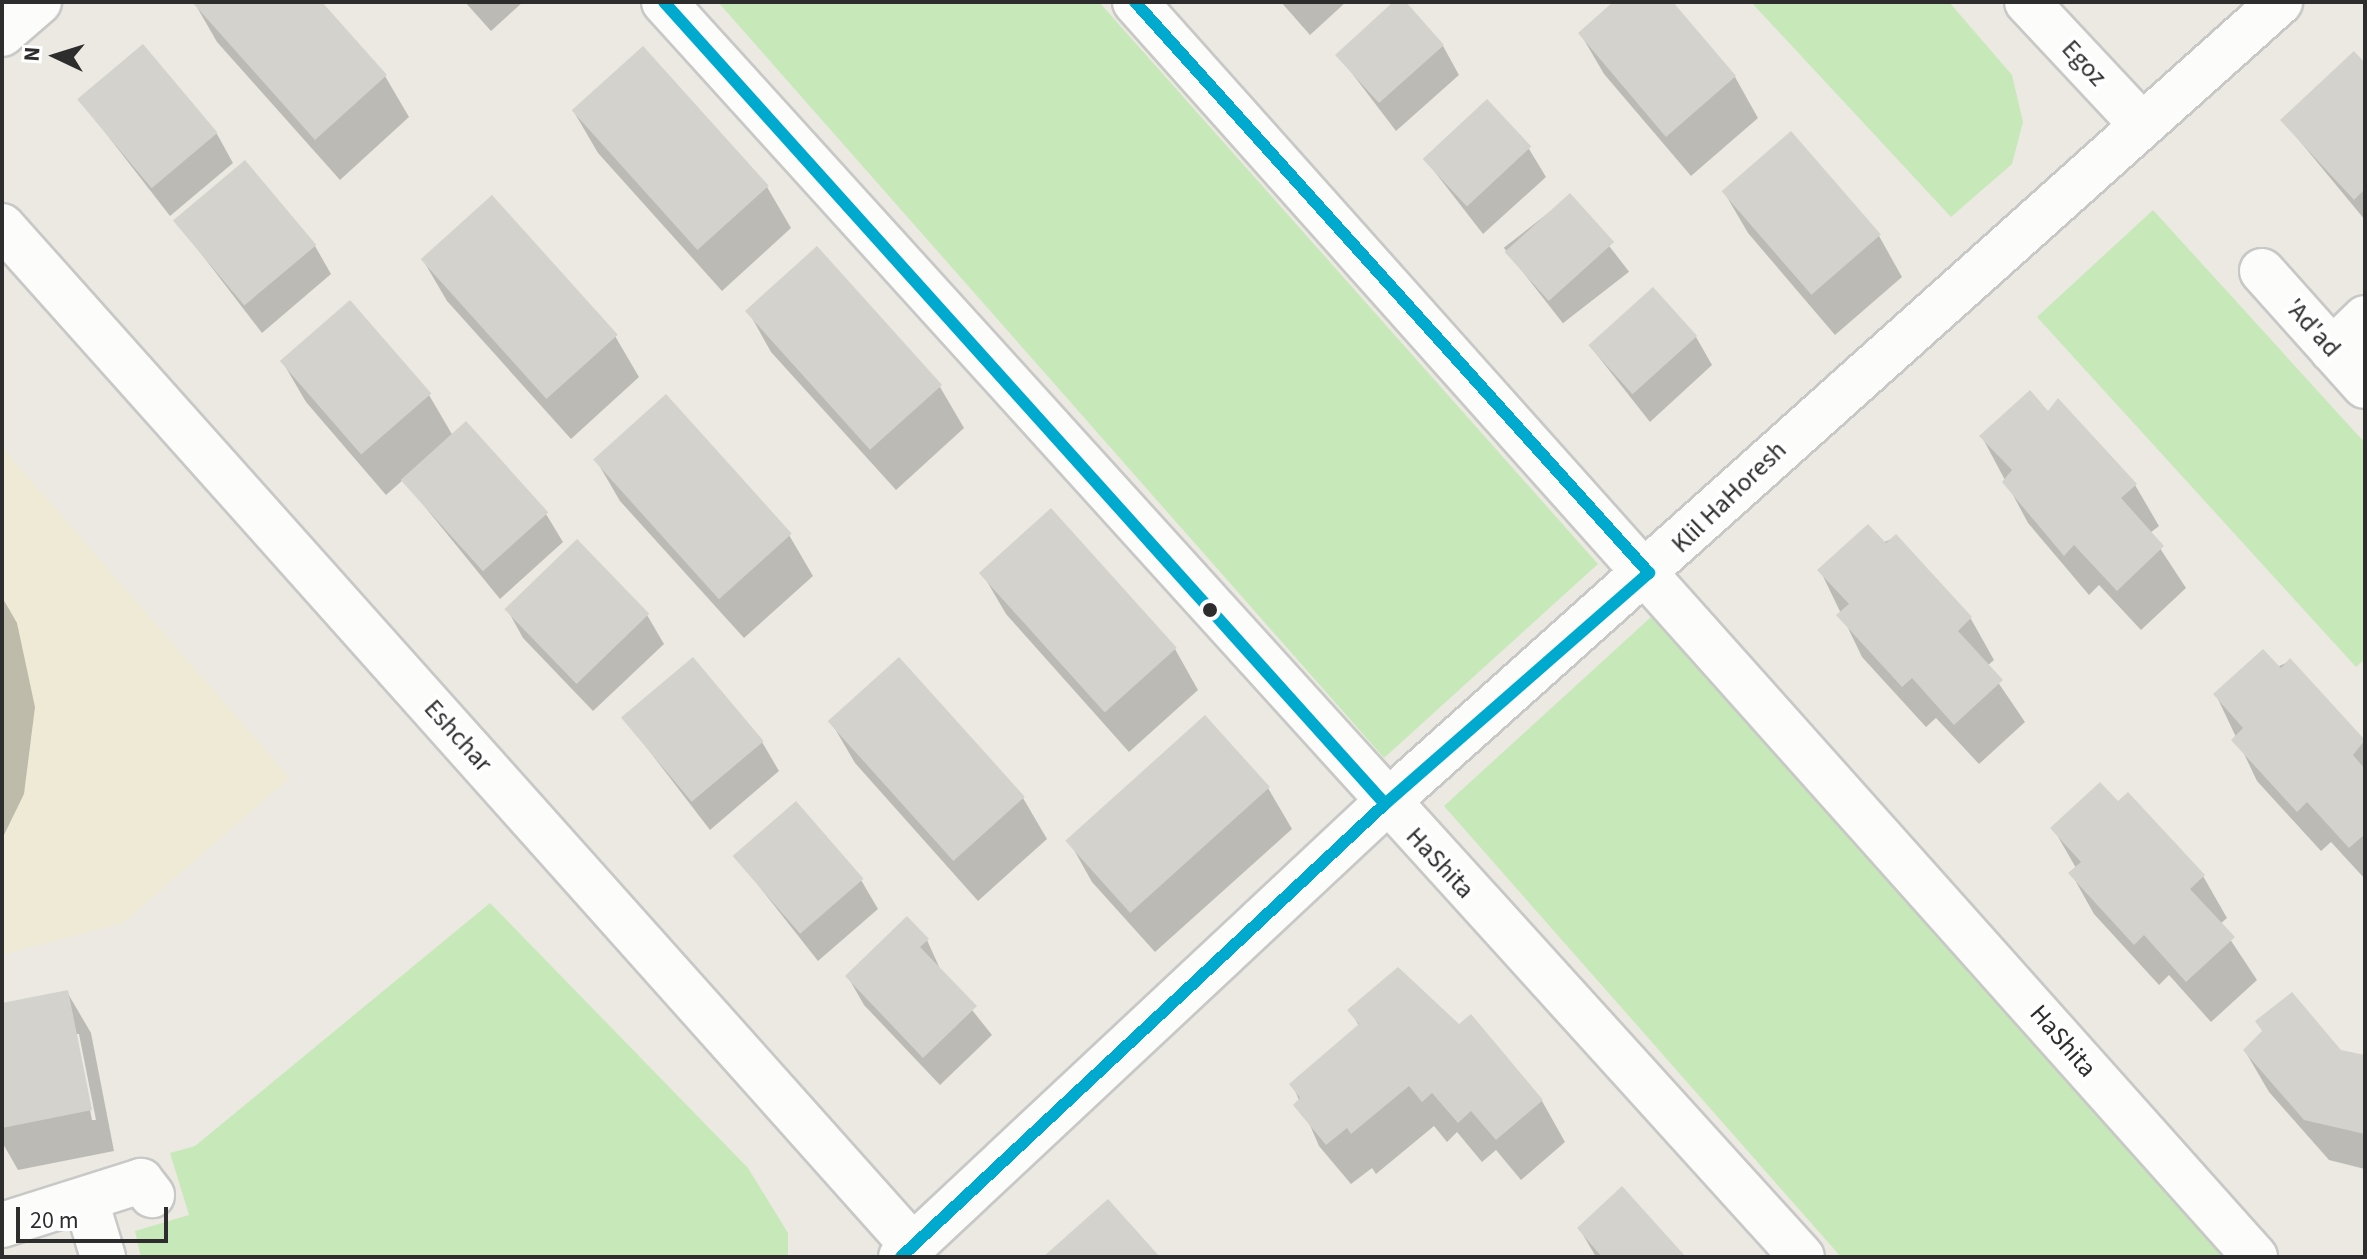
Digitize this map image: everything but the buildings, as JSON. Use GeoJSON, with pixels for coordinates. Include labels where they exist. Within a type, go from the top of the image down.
{"type":"FeatureCollection","features":[{"type":"Feature","properties":{"kind":"street"},"geometry":{"type":"LineString","coordinates":[[2,34],[39,2]]}},
{"type":"Feature","properties":{"kind":"street","name":"HaShita"},"geometry":{"type":"LineString","coordinates":[[664,2],[1385,804],[1802,1257]]}},
{"type":"Feature","properties":{"kind":"street","name":"HaShita"},"geometry":{"type":"LineString","coordinates":[[1135,2],[1649,573],[2255,1257]]}},
{"type":"Feature","properties":{"kind":"street","name":"Egoz"},"geometry":{"type":"LineString","coordinates":[[2027,2],[2142,125]]}},
{"type":"Feature","properties":{"kind":"street","name":"Klil HaHoresh"},"geometry":{"type":"LineString","coordinates":[[907,1251],[1385,804],[1649,573],[2280,2]]}},
{"type":"Feature","properties":{"kind":"street","name":"Eshchar"},"geometry":{"type":"LineString","coordinates":[[2,226],[907,1251]]}},
{"type":"Feature","properties":{"kind":"street","name":"'Ad'ad"},"geometry":{"type":"LineString","coordinates":[[2262,271],[2365,386]]}},
{"type":"Feature","properties":{"kind":"street"},"geometry":{"type":"LineString","coordinates":[[2332,350],[2365,318]]}},
{"type":"Feature","properties":{"kind":"street"},"geometry":{"type":"LineString","coordinates":[[2,1225],[86,1201],[141,1181],[152,1195]]}},
{"type":"Feature","properties":{"kind":"street"},"geometry":{"type":"LineString","coordinates":[[86,1201],[103,1257]]}},
{"type":"Feature","properties":{"kind":"shaded area"},"geometry":{"type":"Polygon","coordinates":[[[2,447],[290,778],[123,923],[2,955],[2,447]]]}},
{"type":"Feature","properties":{"kind":"green space"},"geometry":{"type":"Polygon","coordinates":[[[718,2],[1099,2],[1598,564],[1384,758],[718,2]]]}},
{"type":"Feature","properties":{"kind":"green space"},"geometry":{"type":"Polygon","coordinates":[[[1751,2],[1949,2],[2012,75],[2023,122],[2012,164],[1951,217],[1751,2]]]}},
{"type":"Feature","properties":{"kind":"green space"},"geometry":{"type":"Polygon","coordinates":[[[2153,210],[2365,443],[2365,659],[2356,667],[2037,317],[2153,210]]]}},
{"type":"Feature","properties":{"kind":"green space"},"geometry":{"type":"Polygon","coordinates":[[[1662,607],[2230,1257],[1841,1257],[1444,806],[1662,607]]]}},
{"type":"Feature","properties":{"kind":"green space"},"geometry":{"type":"Polygon","coordinates":[[[490,903],[748,1168],[788,1233],[788,1257],[141,1257],[135,1231],[189,1215],[170,1153],[195,1146],[490,903]]]}},
{"type":"Feature","properties":{"kind":"transit line"},"geometry":{"type":"LineString","coordinates":[[664,2],[1385,804]]}},
{"type":"Feature","properties":{"kind":"transit line"},"geometry":{"type":"LineString","coordinates":[[901,1257],[1385,804],[1649,573],[1135,2]]}}]}
